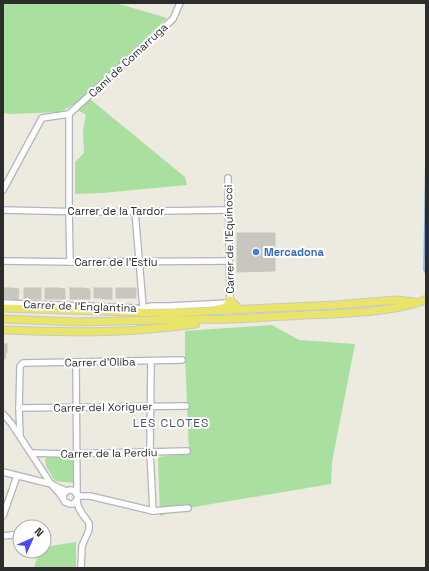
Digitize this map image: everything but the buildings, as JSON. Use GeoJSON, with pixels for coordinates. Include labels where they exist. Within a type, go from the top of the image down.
{"type":"FeatureCollection","features":[{"type":"Feature","properties":{"kind":"main road"},"geometry":{"type":"LineString","coordinates":[[3,308],[164,313],[335,305],[396,300],[423,302]]}},
{"type":"Feature","properties":{"kind":"main road"},"geometry":{"type":"LineString","coordinates":[[212,311],[226,306],[229,302],[240,309]]}},
{"type":"Feature","properties":{"kind":"main road"},"geometry":{"type":"LineString","coordinates":[[3,319],[78,322],[211,320],[333,314],[387,309],[423,302]]}},
{"type":"Feature","properties":{"kind":"main road"},"geometry":{"type":"LineString","coordinates":[[3,330],[85,332],[120,331],[188,325],[203,323],[211,320]]}},
{"type":"Feature","properties":{"kind":"street","name":"Camí de Comarruga"},"geometry":{"type":"LineString","coordinates":[[70,114],[173,19],[180,3]]}},
{"type":"Feature","properties":{"kind":"street"},"geometry":{"type":"LineString","coordinates":[[3,190],[5,183],[42,118],[70,114],[70,262]]}},
{"type":"Feature","properties":{"kind":"street","name":"Carrer de l'Equinocci"},"geometry":{"type":"LineString","coordinates":[[228,178],[229,302]]}},
{"type":"Feature","properties":{"kind":"street","name":"Carrer de la Tardor"},"geometry":{"type":"LineString","coordinates":[[3,210],[69,212],[228,210]]}},
{"type":"Feature","properties":{"kind":"street"},"geometry":{"type":"LineString","coordinates":[[135,211],[143,307],[149,310],[164,313]]}},
{"type":"Feature","properties":{"kind":"street","name":"Carrer de l'Estiu"},"geometry":{"type":"LineString","coordinates":[[3,261],[229,261]]}},
{"type":"Feature","properties":{"kind":"street","name":"Carrer de l'Englantina"},"geometry":{"type":"LineString","coordinates":[[3,303],[139,309],[152,306],[229,302]]}},
{"type":"Feature","properties":{"kind":"street","name":"Carrer d'Oliba"},"geometry":{"type":"LineString","coordinates":[[19,408],[20,366],[23,362],[182,360]]}},
{"type":"Feature","properties":{"kind":"street"},"geometry":{"type":"LineString","coordinates":[[151,361],[150,452],[153,511]]}},
{"type":"Feature","properties":{"kind":"street"},"geometry":{"type":"LineString","coordinates":[[76,362],[77,505],[89,523],[89,530],[82,546],[81,568]]}},
{"type":"Feature","properties":{"kind":"street","name":"Carrer del Xoriguer"},"geometry":{"type":"LineString","coordinates":[[19,408],[186,406]]}},
{"type":"Feature","properties":{"kind":"street"},"geometry":{"type":"LineString","coordinates":[[19,408],[20,436]]}},
{"type":"Feature","properties":{"kind":"street"},"geometry":{"type":"LineString","coordinates":[[5,416],[13,419],[19,416]]}},
{"type":"Feature","properties":{"kind":"street"},"geometry":{"type":"LineString","coordinates":[[5,416],[65,502],[73,504],[77,497]]}},
{"type":"Feature","properties":{"kind":"street","name":"Carrer de la Perdiu"},"geometry":{"type":"LineString","coordinates":[[31,453],[187,452]]}},
{"type":"Feature","properties":{"kind":"street"},"geometry":{"type":"LineString","coordinates":[[3,472],[51,484],[75,492],[77,497]]}},
{"type":"Feature","properties":{"kind":"street"},"geometry":{"type":"LineString","coordinates":[[3,516],[17,476]]}},
{"type":"Feature","properties":{"kind":"street"},"geometry":{"type":"LineString","coordinates":[[63,498],[64,493],[77,484]]}},
{"type":"Feature","properties":{"kind":"street"},"geometry":{"type":"LineString","coordinates":[[77,497],[90,496],[153,511],[188,508]]}},
{"type":"Feature","properties":{"kind":"green space"},"geometry":{"type":"Polygon","coordinates":[[[3,3],[116,3],[167,18],[85,95],[185,177],[187,185],[75,194],[75,162],[84,153],[83,131],[86,115],[71,106],[60,112],[3,113],[3,3]]]}},
{"type":"Feature","properties":{"kind":"green space"},"geometry":{"type":"Polygon","coordinates":[[[272,325],[299,340],[355,344],[332,462],[331,484],[188,508],[160,516],[158,457],[189,453],[185,331],[272,325]]]}},
{"type":"Feature","properties":{"kind":"green space"},"geometry":{"type":"Polygon","coordinates":[[[47,457],[73,457],[74,483],[55,481],[46,466],[45,460],[47,457]]]}},
{"type":"Feature","properties":{"kind":"green space"},"geometry":{"type":"Polygon","coordinates":[[[76,542],[76,568],[34,568],[37,559],[52,559],[52,546],[76,542]]]}},
{"type":"Feature","properties":{"kind":"waterway"},"geometry":{"type":"LineString","coordinates":[[426,151],[424,270],[426,274]]}},
{"type":"Feature","properties":{"kind":"place","name":"Mercadona"},"geometry":{"type":"Point","coordinates":[256,252]}},
{"type":"Feature","properties":{"kind":"district","name":"LES CLOTES"},"geometry":{"type":"Point","coordinates":[171,423]}}]}
